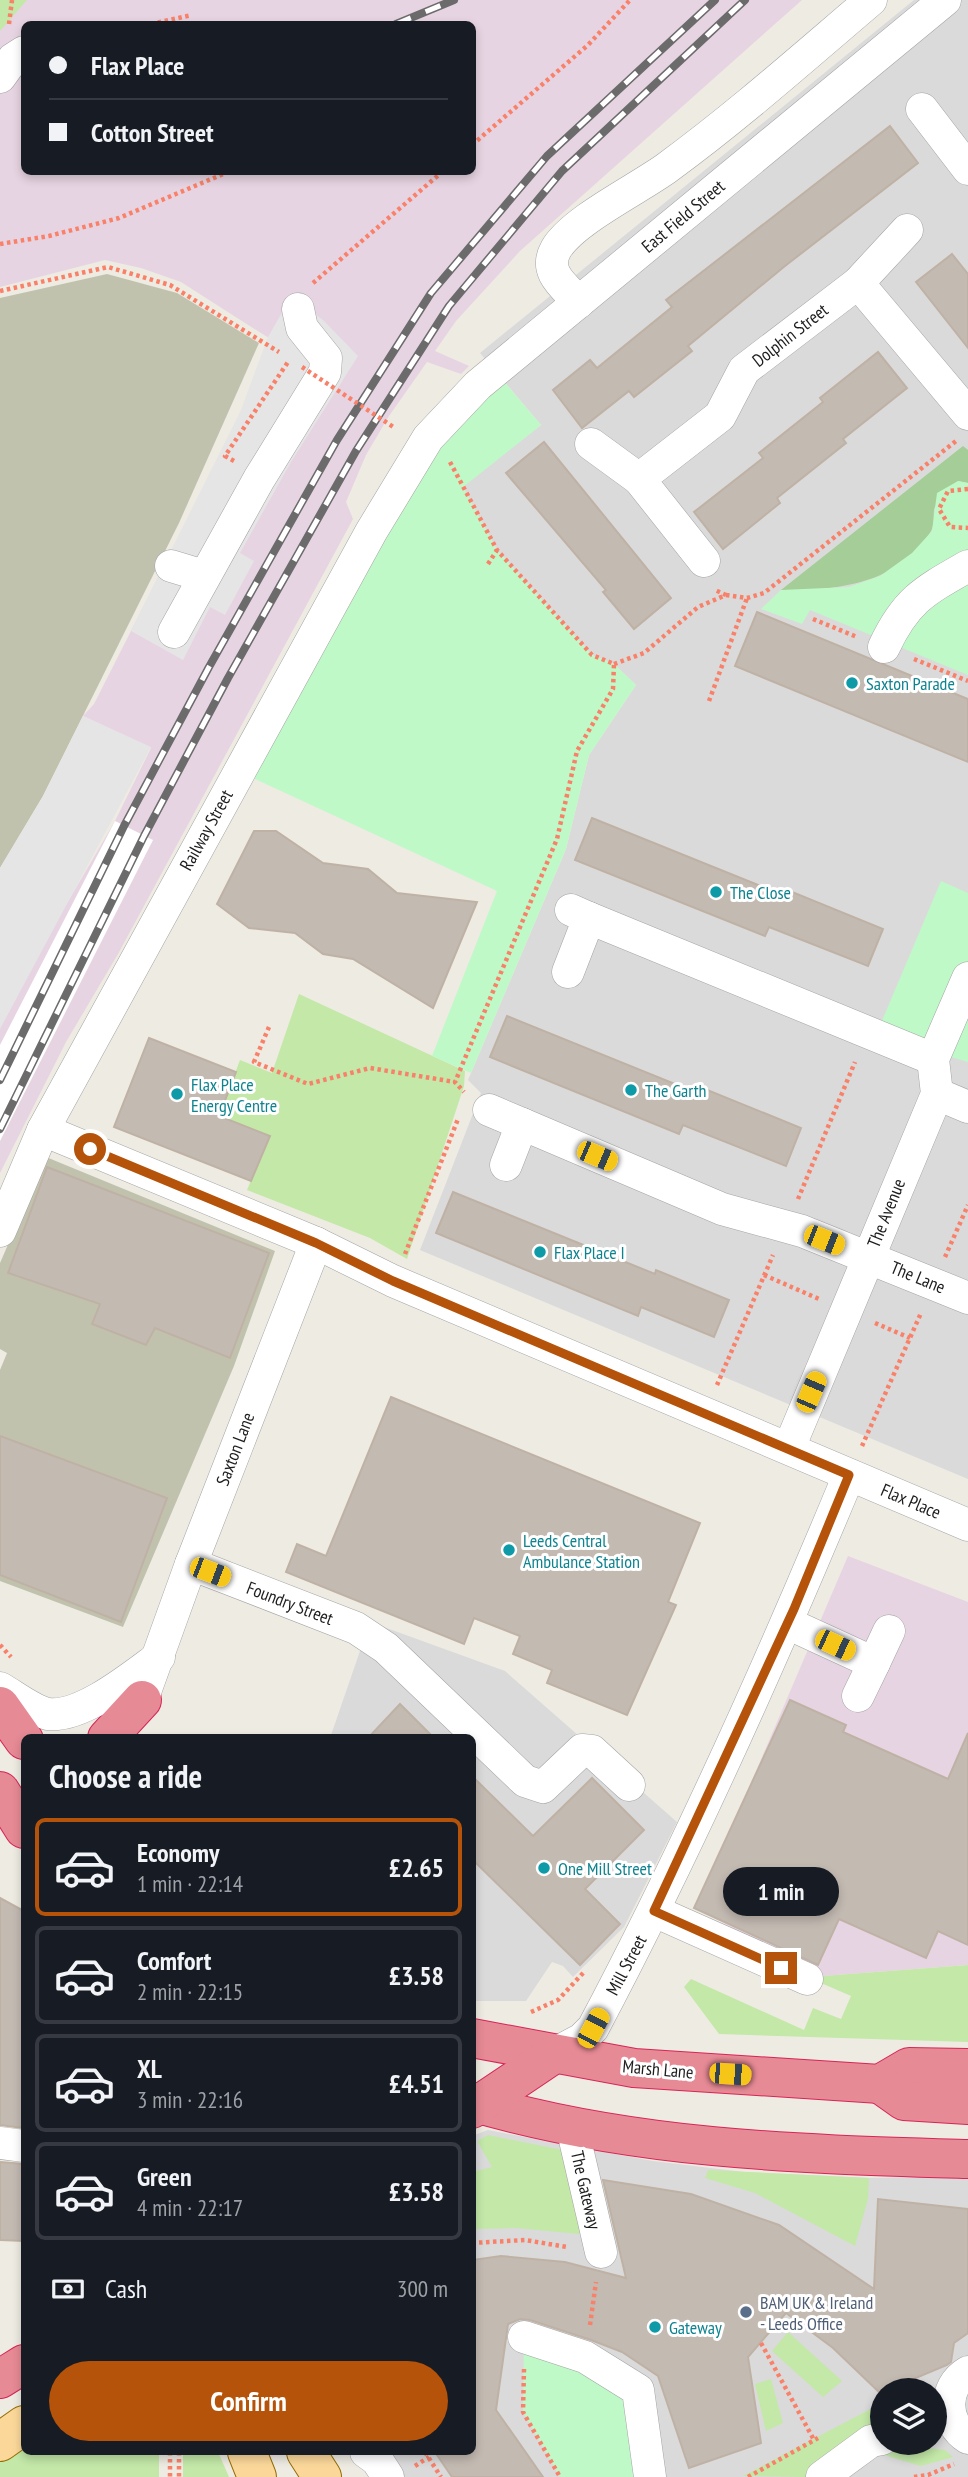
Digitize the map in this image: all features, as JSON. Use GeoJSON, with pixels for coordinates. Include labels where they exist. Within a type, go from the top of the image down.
{"type":"FeatureCollection","features":[{"type":"Feature","properties":{"kind":"highway"},"geometry":{"type":"LineString","coordinates":[[111,1734],[142,1700]]}},
{"type":"Feature","properties":{"kind":"highway"},"geometry":{"type":"LineString","coordinates":[[137,1734],[142,1700]]}},
{"type":"Feature","properties":{"kind":"highway"},"geometry":{"type":"LineString","coordinates":[[0,1706],[21,1736]]}},
{"type":"Feature","properties":{"kind":"highway"},"geometry":{"type":"LineString","coordinates":[[9,1792],[21,1822]]}},
{"type":"Feature","properties":{"kind":"highway","name":"Marsh Lane"},"geometry":{"type":"LineString","coordinates":[[476,2039],[634,2068],[880,2084]]}},
{"type":"Feature","properties":{"kind":"highway"},"geometry":{"type":"LineString","coordinates":[[476,2104],[554,2054]]}},
{"type":"Feature","properties":{"kind":"highway"},"geometry":{"type":"LineString","coordinates":[[968,2068],[909,2067],[880,2084],[904,2101],[968,2105]]}},
{"type":"Feature","properties":{"kind":"highway"},"geometry":{"type":"LineString","coordinates":[[476,2105],[572,2127],[767,2153],[968,2159]]}},
{"type":"Feature","properties":{"kind":"highway"},"geometry":{"type":"LineString","coordinates":[[0,2379],[21,2366]]}},
{"type":"Feature","properties":{"kind":"main road"},"geometry":{"type":"LineString","coordinates":[[248,2455],[257,2477]]}},
{"type":"Feature","properties":{"kind":"main road"},"geometry":{"type":"LineString","coordinates":[[308,2455],[322,2477]]}},
{"type":"Feature","properties":{"kind":"street"},"geometry":{"type":"LineString","coordinates":[[579,302],[552,273],[551,263],[556,249],[569,234],[678,160],[871,0]]}},
{"type":"Feature","properties":{"kind":"street","name":"East Field Street"},"geometry":{"type":"LineString","coordinates":[[431,435],[478,385],[945,0]]}},
{"type":"Feature","properties":{"kind":"street"},"geometry":{"type":"LineString","coordinates":[[0,77],[13,59],[21,54]]}},
{"type":"Feature","properties":{"kind":"street"},"geometry":{"type":"LineString","coordinates":[[922,109],[968,169]]}},
{"type":"Feature","properties":{"kind":"street","name":"Dolphin Street"},"geometry":{"type":"LineString","coordinates":[[639,479],[720,416],[744,370],[858,283],[907,230]]}},
{"type":"Feature","properties":{"kind":"street"},"geometry":{"type":"LineString","coordinates":[[858,283],[963,427]]}},
{"type":"Feature","properties":{"kind":"street"},"geometry":{"type":"LineString","coordinates":[[174,632],[204,576],[325,372],[326,358],[302,328],[298,309]]}},
{"type":"Feature","properties":{"kind":"street","name":"Railway Street"},"geometry":{"type":"LineString","coordinates":[[0,1231],[43,1130],[371,532],[431,435]]}},
{"type":"Feature","properties":{"kind":"street"},"geometry":{"type":"LineString","coordinates":[[591,444],[639,479],[704,561]]}},
{"type":"Feature","properties":{"kind":"street"},"geometry":{"type":"LineString","coordinates":[[171,566],[204,576]]}},
{"type":"Feature","properties":{"kind":"street"},"geometry":{"type":"LineString","coordinates":[[884,647],[897,618],[913,600],[968,566]]}},
{"type":"Feature","properties":{"kind":"street"},"geometry":{"type":"LineString","coordinates":[[568,972],[579,914],[938,1048]]}},
{"type":"Feature","properties":{"kind":"street","name":"The Avenue"},"geometry":{"type":"LineString","coordinates":[[789,1448],[936,1094],[938,1048],[968,978]]}},
{"type":"Feature","properties":{"kind":"street"},"geometry":{"type":"LineString","coordinates":[[936,1094],[968,1107]]}},
{"type":"Feature","properties":{"kind":"street"},"geometry":{"type":"LineString","coordinates":[[473,1105],[722,1209],[787,1226],[868,1257]]}},
{"type":"Feature","properties":{"kind":"street"},"geometry":{"type":"LineString","coordinates":[[506,1165],[522,1124]]}},
{"type":"Feature","properties":{"kind":"street","name":"Flax Place"},"geometry":{"type":"LineString","coordinates":[[43,1130],[316,1243],[393,1281],[968,1525]]}},
{"type":"Feature","properties":{"kind":"street","name":"Saxton Lane"},"geometry":{"type":"LineString","coordinates":[[142,1700],[191,1564],[316,1243]]}},
{"type":"Feature","properties":{"kind":"street","name":"The Lane"},"geometry":{"type":"LineString","coordinates":[[868,1257],[968,1298]]}},
{"type":"Feature","properties":{"kind":"street","name":"Mill Street"},"geometry":{"type":"LineString","coordinates":[[554,2054],[582,2039],[593,2028],[654,1911],[787,1623],[849,1475]]}},
{"type":"Feature","properties":{"kind":"street","name":"Foundry Street"},"geometry":{"type":"LineString","coordinates":[[191,1564],[356,1628],[386,1648],[476,1734]]}},
{"type":"Feature","properties":{"kind":"street"},"geometry":{"type":"LineString","coordinates":[[787,1623],[874,1662]]}},
{"type":"Feature","properties":{"kind":"street"},"geometry":{"type":"LineString","coordinates":[[858,1696],[889,1631]]}},
{"type":"Feature","properties":{"kind":"street"},"geometry":{"type":"LineString","coordinates":[[0,1688],[48,1714],[69,1711],[113,1691],[159,1657]]}},
{"type":"Feature","properties":{"kind":"street","name":"Foundry Street"},"geometry":{"type":"LineString","coordinates":[[476,1734],[525,1781],[542,1787],[582,1750],[593,1751],[629,1785]]}},
{"type":"Feature","properties":{"kind":"street"},"geometry":{"type":"LineString","coordinates":[[654,1911],[807,1979]]}},
{"type":"Feature","properties":{"kind":"street","name":"The Gateway"},"geometry":{"type":"LineString","coordinates":[[572,2127],[601,2252]]}},
{"type":"Feature","properties":{"kind":"street"},"geometry":{"type":"LineString","coordinates":[[0,2143],[21,2146]]}},
{"type":"Feature","properties":{"kind":"street"},"geometry":{"type":"LineString","coordinates":[[524,2336],[585,2357],[638,2390],[650,2477]]}},
{"type":"Feature","properties":{"kind":"street"},"geometry":{"type":"LineString","coordinates":[[957,2439],[952,2424],[950,2395],[962,2376],[968,2372]]}},
{"type":"Feature","properties":{"kind":"street"},"geometry":{"type":"LineString","coordinates":[[822,2477],[870,2442]]}},
{"type":"Feature","properties":{"kind":"street"},"geometry":{"type":"LineString","coordinates":[[370,2455],[400,2473]]}},
{"type":"Feature","properties":{"kind":"path"},"geometry":{"type":"LineString","coordinates":[[476,142],[588,45],[629,0]]}},
{"type":"Feature","properties":{"kind":"path"},"geometry":{"type":"LineString","coordinates":[[165,21],[192,15]]}},
{"type":"Feature","properties":{"kind":"path"},"geometry":{"type":"LineString","coordinates":[[0,243],[49,236],[120,218],[221,175]]}},
{"type":"Feature","properties":{"kind":"path"},"geometry":{"type":"LineString","coordinates":[[298,309],[307,289],[439,175]]}},
{"type":"Feature","properties":{"kind":"path"},"geometry":{"type":"LineString","coordinates":[[0,291],[108,267],[170,285],[290,360]]}},
{"type":"Feature","properties":{"kind":"path"},"geometry":{"type":"LineString","coordinates":[[302,367],[395,428]]}},
{"type":"Feature","properties":{"kind":"path"},"geometry":{"type":"LineString","coordinates":[[704,561],[716,590],[726,595],[747,598],[764,593],[963,427]]}},
{"type":"Feature","properties":{"kind":"path"},"geometry":{"type":"LineString","coordinates":[[431,435],[496,550],[592,655],[614,664],[644,653],[698,607],[726,595]]}},
{"type":"Feature","properties":{"kind":"path"},"geometry":{"type":"LineString","coordinates":[[967,530],[950,527],[940,516],[939,509],[948,491],[968,489]]}},
{"type":"Feature","properties":{"kind":"path"},"geometry":{"type":"LineString","coordinates":[[488,564],[496,550]]}},
{"type":"Feature","properties":{"kind":"path"},"geometry":{"type":"LineString","coordinates":[[709,701],[747,598]]}},
{"type":"Feature","properties":{"kind":"path"},"geometry":{"type":"LineString","coordinates":[[455,1082],[557,839],[577,751],[613,689],[614,664]]}},
{"type":"Feature","properties":{"kind":"path"},"geometry":{"type":"LineString","coordinates":[[269,1027],[254,1062],[308,1084],[370,1068],[455,1082],[473,1105],[393,1281]]}},
{"type":"Feature","properties":{"kind":"path"},"geometry":{"type":"LineString","coordinates":[[849,1475],[968,1205]]}},
{"type":"Feature","properties":{"kind":"path"},"geometry":{"type":"LineString","coordinates":[[525,2014],[558,2000],[593,1963]]}},
{"type":"Feature","properties":{"kind":"path"},"geometry":{"type":"LineString","coordinates":[[476,2243],[525,2240],[601,2252],[585,2357]]}},
{"type":"Feature","properties":{"kind":"path"},"geometry":{"type":"LineString","coordinates":[[524,2336],[523,2412],[561,2477]]}},
{"type":"Feature","properties":{"kind":"path"},"geometry":{"type":"LineString","coordinates":[[761,2343],[814,2440]]}},
{"type":"Feature","properties":{"kind":"path"},"geometry":{"type":"LineString","coordinates":[[914,2477],[928,2475],[957,2439]]}},
{"type":"Feature","properties":{"kind":"path"},"geometry":{"type":"LineString","coordinates":[[170,2455],[170,2477]]}},
{"type":"Feature","properties":{"kind":"path"},"geometry":{"type":"LineString","coordinates":[[179,2455],[179,2477]]}},
{"type":"Feature","properties":{"kind":"path"},"geometry":{"type":"LineString","coordinates":[[400,2473],[426,2455]]}},
{"type":"Feature","properties":{"kind":"path"},"geometry":{"type":"LineString","coordinates":[[428,2455],[440,2477]]}},
{"type":"Feature","properties":{"kind":"shaded area"},"geometry":{"type":"Polygon","coordinates":[[[0,0],[802,0],[520,251],[456,321],[435,351],[469,366],[461,374],[427,362],[389,416],[366,455],[346,502],[353,519],[118,954],[66,1042],[0,1173],[0,1018],[115,821],[151,748],[83,716],[94,704],[176,542],[311,365],[181,282],[141,268],[105,260],[0,287],[0,0]]]}},
{"type":"Feature","properties":{"kind":"shaded area"},"geometry":{"type":"Polygon","coordinates":[[[914,0],[968,0],[968,1479],[420,1250],[481,1093],[468,1080],[566,849],[589,755],[636,685],[614,664],[592,655],[497,550],[462,486],[541,425],[480,353],[914,0]]]}},
{"type":"Feature","properties":{"kind":"shaded area"},"geometry":{"type":"Polygon","coordinates":[[[107,274],[177,293],[259,343],[179,523],[43,796],[0,868],[0,298],[107,274]]]}},
{"type":"Feature","properties":{"kind":"shaded area"},"geometry":{"type":"Polygon","coordinates":[[[292,295],[324,321],[358,356],[291,462],[240,553],[254,561],[225,615],[210,607],[183,660],[131,631],[241,410],[268,337],[292,295]]]}},
{"type":"Feature","properties":{"kind":"shaded area"},"geometry":{"type":"Polygon","coordinates":[[[83,716],[151,747],[0,1029],[0,868],[43,796],[83,716]]]}},
{"type":"Feature","properties":{"kind":"shaded area"},"geometry":{"type":"Polygon","coordinates":[[[46,1157],[275,1251],[234,1366],[123,1627],[0,1581],[0,1370],[7,1353],[0,1349],[0,1263],[46,1157]]]}},
{"type":"Feature","properties":{"kind":"shaded area"},"geometry":{"type":"Polygon","coordinates":[[[848,1556],[968,1602],[968,1965],[823,1976],[697,1909],[848,1556]]]}},
{"type":"Feature","properties":{"kind":"shaded area","name":"One Mill Street"},"geometry":{"type":"Polygon","coordinates":[[[370,1622],[505,1671],[677,1822],[624,1927],[573,1977],[563,1966],[552,1962],[526,2001],[476,2001],[476,1734],[331,1734],[370,1622]]]}},
{"type":"Feature","properties":{"kind":"shaded area"},"geometry":{"type":"Polygon","coordinates":[[[488,2130],[653,2161],[744,2172],[869,2178],[968,2176],[968,2477],[396,2477],[382,2455],[476,2455],[476,2134],[488,2130]]]}},
{"type":"Feature","properties":{"kind":"green space"},"geometry":{"type":"Polygon","coordinates":[[[0,0],[27,0],[0,31],[0,0]]]}},
{"type":"Feature","properties":{"kind":"green space"},"geometry":{"type":"Polygon","coordinates":[[[495,371],[541,425],[463,487],[497,550],[592,655],[614,664],[636,685],[589,755],[566,849],[471,1073],[432,1056],[497,891],[238,771],[371,532],[495,371]]]}},
{"type":"Feature","properties":{"kind":"green space"},"geometry":{"type":"Polygon","coordinates":[[[963,446],[968,450],[968,483],[958,481],[940,499],[934,510],[931,531],[903,563],[865,581],[844,586],[781,590],[963,446]]]}},
{"type":"Feature","properties":{"kind":"green space"},"geometry":{"type":"Polygon","coordinates":[[[958,481],[968,483],[968,675],[810,610],[802,624],[761,609],[781,590],[849,587],[880,576],[912,553],[932,531],[937,493],[958,481]]]}},
{"type":"Feature","properties":{"kind":"green space"},"geometry":{"type":"Polygon","coordinates":[[[941,881],[968,893],[968,1062],[876,1035],[941,881]]]}},
{"type":"Feature","properties":{"kind":"green space"},"geometry":{"type":"Polygon","coordinates":[[[299,994],[465,1071],[464,1086],[407,1259],[370,1238],[247,1190],[269,1136],[219,1116],[240,1060],[272,1073],[299,994]]]}},
{"type":"Feature","properties":{"kind":"green space"},"geometry":{"type":"Polygon","coordinates":[[[968,1965],[968,2042],[719,2034],[684,1987],[691,1979],[804,2030],[813,2008],[841,2019],[851,1996],[821,1983],[823,1976],[968,1965]]]}},
{"type":"Feature","properties":{"kind":"green space"},"geometry":{"type":"Polygon","coordinates":[[[488,2135],[563,2150],[581,2230],[579,2234],[516,2228],[476,2229],[476,2171],[492,2167],[477,2141],[488,2135]]]}},
{"type":"Feature","properties":{"kind":"green space"},"geometry":{"type":"Polygon","coordinates":[[[708,2170],[869,2178],[868,2199],[855,2246],[755,2193],[705,2178],[708,2170]]]}},
{"type":"Feature","properties":{"kind":"green space"},"geometry":{"type":"Polygon","coordinates":[[[788,2332],[842,2381],[823,2397],[772,2351],[788,2332]]]}},
{"type":"Feature","properties":{"kind":"green space"},"geometry":{"type":"Polygon","coordinates":[[[524,2337],[619,2377],[648,2477],[560,2477],[523,2412],[524,2337]]]}},
{"type":"Feature","properties":{"kind":"green space"},"geometry":{"type":"Polygon","coordinates":[[[771,2379],[783,2423],[766,2431],[755,2384],[771,2379]]]}},
{"type":"Feature","properties":{"kind":"green space"},"geometry":{"type":"Polygon","coordinates":[[[870,2409],[870,2437],[806,2477],[743,2476],[870,2409]]]}},
{"type":"Feature","properties":{"kind":"green space"},"geometry":{"type":"Polygon","coordinates":[[[21,2448],[21,2455],[159,2455],[159,2477],[0,2477],[0,2459],[21,2448]]]}},
{"type":"Feature","properties":{"kind":"green space"},"geometry":{"type":"Polygon","coordinates":[[[947,2452],[953,2457],[921,2466],[884,2455],[947,2455],[947,2452]]]}},
{"type":"Feature","properties":{"kind":"green space"},"geometry":{"type":"Polygon","coordinates":[[[183,2455],[219,2455],[229,2477],[183,2477],[183,2455]]]}},
{"type":"Feature","properties":{"kind":"pier"},"geometry":{"type":"Polygon","coordinates":[[[115,821],[153,840],[0,1141],[0,1045],[115,821]]]}},
{"type":"Feature","properties":{"kind":"building"},"geometry":{"type":"Polygon","coordinates":[[[890,126],[918,163],[785,266],[688,346],[692,351],[634,397],[629,391],[582,428],[553,390],[590,360],[597,368],[672,307],[666,300],[890,126]]]}},
{"type":"Feature","properties":{"kind":"building"},"geometry":{"type":"Polygon","coordinates":[[[952,254],[968,274],[968,348],[916,282],[952,254]]]}},
{"type":"Feature","properties":{"kind":"building"},"geometry":{"type":"Polygon","coordinates":[[[878,352],[907,388],[843,439],[846,443],[777,498],[780,503],[723,549],[694,512],[763,458],[759,453],[823,402],[820,398],[878,352]]]}},
{"type":"Feature","properties":{"kind":"building"},"geometry":{"type":"Polygon","coordinates":[[[544,442],[671,598],[634,629],[603,592],[606,590],[506,473],[544,442]]]}},
{"type":"Feature","properties":{"kind":"building","name":"Saxton Parade"},"geometry":{"type":"Polygon","coordinates":[[[757,612],[968,699],[968,762],[735,666],[757,612]]]}},
{"type":"Feature","properties":{"kind":"building","name":"The Close"},"geometry":{"type":"Polygon","coordinates":[[[592,818],[783,895],[785,889],[883,929],[868,966],[769,927],[765,936],[575,860],[592,818]]]}},
{"type":"Feature","properties":{"kind":"building"},"geometry":{"type":"Polygon","coordinates":[[[254,831],[276,831],[323,863],[368,869],[397,893],[477,902],[433,1008],[353,959],[323,954],[295,933],[249,928],[217,904],[254,831]]]}},
{"type":"Feature","properties":{"kind":"building","name":"The Garth"},"geometry":{"type":"Polygon","coordinates":[[[507,1016],[697,1093],[700,1087],[801,1128],[786,1166],[683,1125],[679,1134],[490,1057],[507,1016]]]}},
{"type":"Feature","properties":{"kind":"building","name":"Flax Place Energy Centre"},"geometry":{"type":"Polygon","coordinates":[[[149,1038],[236,1072],[219,1116],[270,1136],[251,1181],[114,1127],[149,1038]]]}},
{"type":"Feature","properties":{"kind":"building"},"geometry":{"type":"Polygon","coordinates":[[[47,1167],[269,1253],[230,1358],[155,1328],[146,1345],[92,1324],[100,1304],[8,1273],[47,1167]]]}},
{"type":"Feature","properties":{"kind":"building","name":"Flax Place I"},"geometry":{"type":"Polygon","coordinates":[[[453,1192],[655,1274],[656,1270],[729,1300],[714,1337],[641,1307],[638,1316],[436,1233],[453,1192]]]}},
{"type":"Feature","properties":{"kind":"building","name":"Leeds Central Ambulance Station"},"geometry":{"type":"Polygon","coordinates":[[[391,1397],[700,1523],[668,1602],[676,1605],[627,1715],[547,1683],[552,1670],[513,1654],[520,1636],[474,1618],[464,1644],[286,1572],[297,1544],[326,1556],[391,1397]]]}},
{"type":"Feature","properties":{"kind":"building"},"geometry":{"type":"Polygon","coordinates":[[[0,1436],[167,1498],[121,1622],[0,1575],[0,1436]]]}},
{"type":"Feature","properties":{"kind":"building"},"geometry":{"type":"Polygon","coordinates":[[[790,1700],[846,1725],[843,1732],[948,1779],[968,1733],[968,1945],[938,1931],[926,1958],[839,1919],[818,1965],[694,1908],[790,1700]]]}},
{"type":"Feature","properties":{"kind":"building"},"geometry":{"type":"Polygon","coordinates":[[[400,1704],[430,1734],[372,1734],[400,1704]]]}},
{"type":"Feature","properties":{"kind":"building","name":"One Mill Street"},"geometry":{"type":"Polygon","coordinates":[[[592,1778],[644,1830],[585,1889],[620,1924],[580,1965],[476,1863],[476,1780],[533,1836],[592,1778]]]}},
{"type":"Feature","properties":{"kind":"building"},"geometry":{"type":"Polygon","coordinates":[[[0,1898],[21,1909],[21,2128],[0,2125],[0,1898]]]}},
{"type":"Feature","properties":{"kind":"building"},"geometry":{"type":"Polygon","coordinates":[[[0,2162],[21,2164],[21,2241],[0,2240],[0,2162]]]}},
{"type":"Feature","properties":{"kind":"building","name":"Gateway"},"geometry":{"type":"Polygon","coordinates":[[[603,2180],[691,2194],[779,2225],[874,2289],[878,2199],[968,2209],[968,2333],[954,2343],[951,2362],[947,2365],[916,2378],[870,2378],[870,2383],[833,2348],[786,2313],[748,2357],[761,2443],[689,2468],[658,2376],[622,2352],[530,2320],[520,2319],[508,2324],[496,2410],[543,2477],[452,2477],[437,2455],[476,2455],[476,2259],[501,2256],[565,2262],[626,2278],[603,2180]]]}},
{"type":"Feature","properties":{"kind":"railway"},"geometry":{"type":"LineString","coordinates":[[403,21],[454,0]]}},
{"type":"Feature","properties":{"kind":"railway"},"geometry":{"type":"LineString","coordinates":[[0,1080],[124,826],[209,667],[337,440],[431,293],[547,156],[715,0]]}},
{"type":"Feature","properties":{"kind":"railway"},"geometry":{"type":"LineString","coordinates":[[0,1129],[144,836],[228,678],[356,451],[449,306],[562,171],[745,0]]}},
{"type":"Feature","properties":{"kind":"place","name":"Saxton Parade"},"geometry":{"type":"Point","coordinates":[852,683]}},
{"type":"Feature","properties":{"kind":"place","name":"The Close"},"geometry":{"type":"Point","coordinates":[716,892]}},
{"type":"Feature","properties":{"kind":"place","name":"The Garth"},"geometry":{"type":"Point","coordinates":[631,1090]}},
{"type":"Feature","properties":{"kind":"place","name":"Flax Place Energy Centre"},"geometry":{"type":"Point","coordinates":[177,1094]}},
{"type":"Feature","properties":{"kind":"place","name":"Flax Place I"},"geometry":{"type":"Point","coordinates":[540,1252]}},
{"type":"Feature","properties":{"kind":"place","name":"Leeds Central Ambulance Station"},"geometry":{"type":"Point","coordinates":[509,1550]}},
{"type":"Feature","properties":{"kind":"place","name":"One Mill Street"},"geometry":{"type":"Point","coordinates":[544,1868]}},
{"type":"Feature","properties":{"kind":"place","name":"BAM UK & Ireland - Leeds Office"},"geometry":{"type":"Point","coordinates":[746,2312]}},
{"type":"Feature","properties":{"kind":"place","name":"Gateway"},"geometry":{"type":"Point","coordinates":[655,2327]}},
{"type":"Feature","properties":{"kind":"route"},"geometry":{"type":"LineString","coordinates":[[90,1149],[316,1243],[393,1281],[582,1359],[849,1475],[794,1609],[654,1911],[781,1968]]}}]}
